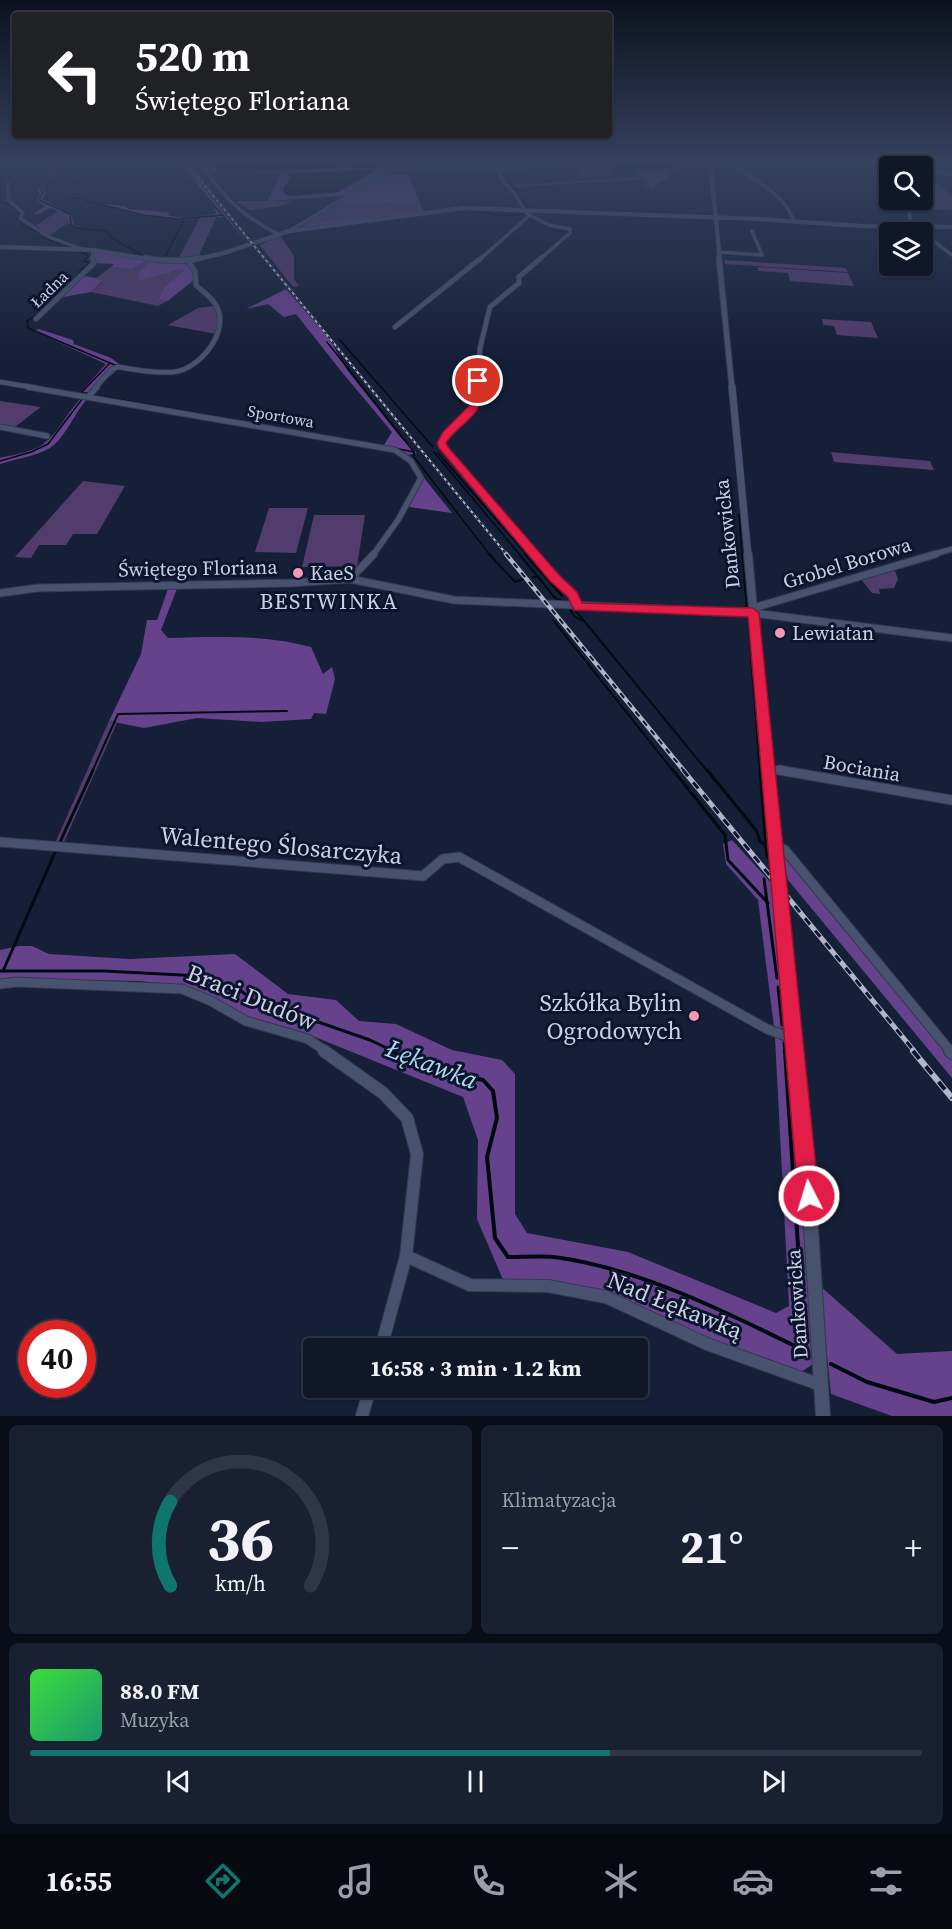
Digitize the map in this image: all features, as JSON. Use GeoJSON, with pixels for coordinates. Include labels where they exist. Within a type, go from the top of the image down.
{"type":"FeatureCollection","features":[{"type":"Feature","properties":{"kind":"street","name":"Ładna"},"geometry":{"type":"LineString","coordinates":[[32,226],[50,237],[84,250]]}},
{"type":"Feature","properties":{"kind":"street"},"geometry":{"type":"LineString","coordinates":[[262,226],[278,234]]}},
{"type":"Feature","properties":{"kind":"street"},"geometry":{"type":"LineString","coordinates":[[289,231],[297,226]]}},
{"type":"Feature","properties":{"kind":"street"},"geometry":{"type":"LineString","coordinates":[[0,247],[93,250],[162,261],[188,261],[224,253],[289,231],[324,226]]}},
{"type":"Feature","properties":{"kind":"street"},"geometry":{"type":"LineString","coordinates":[[395,327],[470,269],[514,226]]}},
{"type":"Feature","properties":{"kind":"street"},"geometry":{"type":"LineString","coordinates":[[559,226],[567,227],[570,233],[519,278],[519,283],[489,307],[487,328],[481,346],[476,403],[468,414],[446,434],[442,443],[555,578],[573,595],[578,607]]}},
{"type":"Feature","properties":{"kind":"street","name":"Dankowicka"},"geometry":{"type":"LineString","coordinates":[[717,226],[809,1196],[823,1416]]}},
{"type":"Feature","properties":{"kind":"street"},"geometry":{"type":"LineString","coordinates":[[933,226],[952,227]]}},
{"type":"Feature","properties":{"kind":"street"},"geometry":{"type":"LineString","coordinates":[[718,252],[762,255],[752,231]]}},
{"type":"Feature","properties":{"kind":"street"},"geometry":{"type":"LineString","coordinates":[[933,240],[952,255]]}},
{"type":"Feature","properties":{"kind":"street","name":"Ładna"},"geometry":{"type":"LineString","coordinates":[[36,319],[94,262],[93,250]]}},
{"type":"Feature","properties":{"kind":"street"},"geometry":{"type":"LineString","coordinates":[[89,396],[111,370],[117,368],[174,372],[193,365],[207,351],[219,330],[219,317],[216,305],[196,285],[195,271],[188,261]]}},
{"type":"Feature","properties":{"kind":"street","name":"Sportowa"},"geometry":{"type":"LineString","coordinates":[[0,381],[395,450],[408,456],[418,469],[421,478],[390,536],[372,558],[350,579]]}},
{"type":"Feature","properties":{"kind":"street"},"geometry":{"type":"LineString","coordinates":[[0,427],[47,436]]}},
{"type":"Feature","properties":{"kind":"street","name":"Grobel Borowa"},"geometry":{"type":"LineString","coordinates":[[753,610],[952,549]]}},
{"type":"Feature","properties":{"kind":"street","name":"Świętego Floriana"},"geometry":{"type":"LineString","coordinates":[[0,593],[38,588],[291,583],[350,579],[454,600],[578,607],[753,610]]}},
{"type":"Feature","properties":{"kind":"street"},"geometry":{"type":"LineString","coordinates":[[753,610],[952,638]]}},
{"type":"Feature","properties":{"kind":"street","name":"Bociania"},"geometry":{"type":"LineString","coordinates":[[767,768],[952,800]]}},
{"type":"Feature","properties":{"kind":"street","name":"Walentego Ślosarczyka"},"geometry":{"type":"LineString","coordinates":[[0,842],[423,876],[439,860],[449,855],[459,857],[767,1029],[794,1039]]}},
{"type":"Feature","properties":{"kind":"street"},"geometry":{"type":"LineString","coordinates":[[775,844],[785,850],[952,1053]]}},
{"type":"Feature","properties":{"kind":"street","name":"Braci Dudów"},"geometry":{"type":"LineString","coordinates":[[0,984],[16,982],[182,989],[211,1001],[246,1021],[308,1039],[383,1093],[407,1118],[417,1154],[406,1256],[384,1338]]}},
{"type":"Feature","properties":{"kind":"street","name":"Nad Łękawką"},"geometry":{"type":"LineString","coordinates":[[406,1256],[470,1285],[548,1286],[606,1297],[706,1344],[821,1384]]}},
{"type":"Feature","properties":{"kind":"street"},"geometry":{"type":"LineString","coordinates":[[362,1416],[367,1398]]}},
{"type":"Feature","properties":{"kind":"shaded area"},"geometry":{"type":"Polygon","coordinates":[[[35,226],[63,226],[50,235],[35,226]]]}},
{"type":"Feature","properties":{"kind":"shaded area"},"geometry":{"type":"Polygon","coordinates":[[[195,226],[212,226],[198,257],[179,258],[195,226]]]}},
{"type":"Feature","properties":{"kind":"shaded area"},"geometry":{"type":"Polygon","coordinates":[[[230,226],[234,226],[243,237],[239,237],[230,226]]]}},
{"type":"Feature","properties":{"kind":"shaded area"},"geometry":{"type":"Polygon","coordinates":[[[305,226],[322,226],[293,230],[305,226]]]}},
{"type":"Feature","properties":{"kind":"shaded area"},"geometry":{"type":"Polygon","coordinates":[[[280,235],[294,256],[294,279],[299,286],[294,287],[289,282],[260,245],[280,235]]]}},
{"type":"Feature","properties":{"kind":"shaded area"},"geometry":{"type":"Polygon","coordinates":[[[93,251],[184,262],[194,271],[195,279],[169,300],[158,300],[164,287],[184,271],[183,269],[139,280],[139,272],[148,263],[140,264],[132,269],[111,267],[114,264],[95,263],[93,251]]]}},
{"type":"Feature","properties":{"kind":"shaded area"},"geometry":{"type":"Polygon","coordinates":[[[724,260],[846,268],[848,272],[725,264],[724,260]]]}},
{"type":"Feature","properties":{"kind":"shaded area"},"geometry":{"type":"Polygon","coordinates":[[[148,263],[171,272],[183,269],[185,271],[164,287],[158,299],[169,300],[158,306],[91,292],[102,282],[96,278],[111,267],[132,269],[140,264],[148,263]]]}},
{"type":"Feature","properties":{"kind":"shaded area"},"geometry":{"type":"Polygon","coordinates":[[[758,267],[848,273],[854,286],[790,281],[788,273],[758,271],[758,267]]]}},
{"type":"Feature","properties":{"kind":"shaded area"},"geometry":{"type":"Polygon","coordinates":[[[80,275],[102,281],[91,292],[58,298],[80,275]]]}},
{"type":"Feature","properties":{"kind":"shaded area"},"geometry":{"type":"Polygon","coordinates":[[[286,289],[330,340],[347,370],[401,438],[417,453],[407,455],[384,445],[392,432],[296,314],[284,317],[268,304],[246,309],[286,289]]]}},
{"type":"Feature","properties":{"kind":"shaded area"},"geometry":{"type":"Polygon","coordinates":[[[214,306],[219,325],[216,334],[168,325],[198,308],[214,306]]]}},
{"type":"Feature","properties":{"kind":"shaded area"},"geometry":{"type":"Polygon","coordinates":[[[822,319],[871,322],[878,338],[837,335],[834,326],[823,325],[822,319]]]}},
{"type":"Feature","properties":{"kind":"shaded area"},"geometry":{"type":"Polygon","coordinates":[[[39,329],[73,340],[74,344],[111,358],[119,364],[118,369],[91,392],[81,392],[106,364],[34,331],[39,329]]]}},
{"type":"Feature","properties":{"kind":"shaded area"},"geometry":{"type":"Polygon","coordinates":[[[82,397],[88,398],[61,437],[50,448],[0,464],[0,458],[42,445],[53,435],[82,397]]]}},
{"type":"Feature","properties":{"kind":"shaded area"},"geometry":{"type":"Polygon","coordinates":[[[0,401],[41,407],[15,427],[0,424],[0,401]]]}},
{"type":"Feature","properties":{"kind":"shaded area"},"geometry":{"type":"Polygon","coordinates":[[[831,452],[930,461],[934,470],[834,462],[831,452]]]}},
{"type":"Feature","properties":{"kind":"shaded area"},"geometry":{"type":"Polygon","coordinates":[[[424,478],[452,513],[409,507],[424,478]]]}},
{"type":"Feature","properties":{"kind":"shaded area"},"geometry":{"type":"Polygon","coordinates":[[[83,481],[125,486],[97,534],[73,534],[66,545],[39,545],[31,558],[15,557],[83,481]]]}},
{"type":"Feature","properties":{"kind":"shaded area"},"geometry":{"type":"Polygon","coordinates":[[[269,508],[308,508],[296,553],[255,552],[269,508]]]}},
{"type":"Feature","properties":{"kind":"shaded area"},"geometry":{"type":"Polygon","coordinates":[[[314,515],[365,515],[357,566],[302,567],[314,515]]]}},
{"type":"Feature","properties":{"kind":"shaded area"},"geometry":{"type":"Polygon","coordinates":[[[894,568],[898,579],[894,588],[879,589],[880,594],[872,593],[860,578],[894,568]]]}},
{"type":"Feature","properties":{"kind":"shaded area"},"geometry":{"type":"Polygon","coordinates":[[[169,586],[178,586],[161,630],[168,638],[258,638],[311,647],[323,674],[332,667],[335,679],[326,714],[314,713],[311,719],[262,722],[197,718],[144,728],[109,721],[141,654],[147,620],[157,620],[169,586]]]}},
{"type":"Feature","properties":{"kind":"shaded area"},"geometry":{"type":"Polygon","coordinates":[[[109,721],[117,723],[64,842],[56,841],[109,721]]]}},
{"type":"Feature","properties":{"kind":"shaded area"},"geometry":{"type":"Polygon","coordinates":[[[732,840],[775,887],[788,1029],[774,1027],[758,900],[726,864],[723,844],[732,840]]]}},
{"type":"Feature","properties":{"kind":"shaded area"},"geometry":{"type":"Polygon","coordinates":[[[782,853],[952,1058],[952,1078],[788,880],[782,853]]]}},
{"type":"Feature","properties":{"kind":"shaded area"},"geometry":{"type":"Polygon","coordinates":[[[32,946],[49,954],[130,959],[235,954],[288,994],[336,1000],[359,1021],[396,1024],[452,1050],[502,1060],[515,1074],[515,1214],[527,1233],[628,1252],[776,1313],[789,1306],[775,1038],[782,1038],[789,1042],[804,1196],[813,1364],[801,1372],[707,1339],[606,1293],[504,1282],[477,1219],[478,1140],[463,1097],[310,1035],[248,1017],[215,998],[182,985],[138,981],[16,979],[0,981],[0,950],[32,946]]]}},
{"type":"Feature","properties":{"kind":"shaded area"},"geometry":{"type":"Polygon","coordinates":[[[820,1286],[897,1354],[952,1351],[952,1416],[892,1416],[831,1394],[820,1286]]]}},
{"type":"Feature","properties":{"kind":"waterway"},"geometry":{"type":"LineString","coordinates":[[24,226],[43,234],[41,237],[72,247]]}},
{"type":"Feature","properties":{"kind":"waterway"},"geometry":{"type":"LineString","coordinates":[[74,226],[106,231],[113,239],[144,256]]}},
{"type":"Feature","properties":{"kind":"waterway"},"geometry":{"type":"LineString","coordinates":[[165,257],[180,226]]}},
{"type":"Feature","properties":{"kind":"waterway"},"geometry":{"type":"LineString","coordinates":[[232,226],[241,237]]}},
{"type":"Feature","properties":{"kind":"waterway"},"geometry":{"type":"LineString","coordinates":[[77,277],[79,272],[90,263],[84,261],[89,256],[79,251]]}},
{"type":"Feature","properties":{"kind":"waterway"},"geometry":{"type":"LineString","coordinates":[[43,310],[59,294]]}},
{"type":"Feature","properties":{"kind":"waterway"},"geometry":{"type":"LineString","coordinates":[[38,314],[27,321],[28,328],[110,363]]}},
{"type":"Feature","properties":{"kind":"waterway"},"geometry":{"type":"LineString","coordinates":[[339,339],[433,447]]}},
{"type":"Feature","properties":{"kind":"waterway"},"geometry":{"type":"LineString","coordinates":[[327,342],[414,452]]}},
{"type":"Feature","properties":{"kind":"waterway"},"geometry":{"type":"LineString","coordinates":[[80,394],[110,363]]}},
{"type":"Feature","properties":{"kind":"waterway"},"geometry":{"type":"LineString","coordinates":[[90,391],[115,365],[110,363]]}},
{"type":"Feature","properties":{"kind":"waterway"},"geometry":{"type":"LineString","coordinates":[[0,380],[24,384]]}},
{"type":"Feature","properties":{"kind":"waterway"},"geometry":{"type":"LineString","coordinates":[[36,386],[51,388]]}},
{"type":"Feature","properties":{"kind":"waterway"},"geometry":{"type":"LineString","coordinates":[[99,396],[238,420]]}},
{"type":"Feature","properties":{"kind":"waterway"},"geometry":{"type":"LineString","coordinates":[[0,461],[31,452],[48,444],[83,398]]}},
{"type":"Feature","properties":{"kind":"waterway"},"geometry":{"type":"LineString","coordinates":[[394,448],[414,452]]}},
{"type":"Feature","properties":{"kind":"waterway"},"geometry":{"type":"LineString","coordinates":[[414,452],[414,457],[490,555]]}},
{"type":"Feature","properties":{"kind":"waterway"},"geometry":{"type":"LineString","coordinates":[[434,452],[520,555]]}},
{"type":"Feature","properties":{"kind":"waterway"},"geometry":{"type":"LineString","coordinates":[[438,453],[527,555]]}},
{"type":"Feature","properties":{"kind":"waterway"},"geometry":{"type":"LineString","coordinates":[[739,514],[742,555]]}},
{"type":"Feature","properties":{"kind":"waterway"},"geometry":{"type":"LineString","coordinates":[[489,554],[515,582],[524,579]]}},
{"type":"Feature","properties":{"kind":"waterway"},"geometry":{"type":"LineString","coordinates":[[519,554],[538,577]]}},
{"type":"Feature","properties":{"kind":"waterway"},"geometry":{"type":"LineString","coordinates":[[525,554],[562,596]]}},
{"type":"Feature","properties":{"kind":"waterway"},"geometry":{"type":"LineString","coordinates":[[742,554],[747,609]]}},
{"type":"Feature","properties":{"kind":"waterway"},"geometry":{"type":"LineString","coordinates":[[533,577],[538,577]]}},
{"type":"Feature","properties":{"kind":"waterway"},"geometry":{"type":"LineString","coordinates":[[538,577],[555,598],[564,602]]}},
{"type":"Feature","properties":{"kind":"waterway"},"geometry":{"type":"LineString","coordinates":[[570,609],[574,616],[583,621]]}},
{"type":"Feature","properties":{"kind":"waterway"},"geometry":{"type":"LineString","coordinates":[[576,611],[708,772]]}},
{"type":"Feature","properties":{"kind":"waterway"},"geometry":{"type":"LineString","coordinates":[[748,616],[760,772]]}},
{"type":"Feature","properties":{"kind":"waterway"},"geometry":{"type":"LineString","coordinates":[[553,620],[674,772]]}},
{"type":"Feature","properties":{"kind":"waterway"},"geometry":{"type":"LineString","coordinates":[[92,772],[118,714],[287,711]]}},
{"type":"Feature","properties":{"kind":"waterway"},"geometry":{"type":"LineString","coordinates":[[60,842],[93,770]]}},
{"type":"Feature","properties":{"kind":"waterway"},"geometry":{"type":"LineString","coordinates":[[673,770],[725,835],[728,860],[767,902]]}},
{"type":"Feature","properties":{"kind":"waterway"},"geometry":{"type":"LineString","coordinates":[[707,770],[756,830],[760,841],[766,846]]}},
{"type":"Feature","properties":{"kind":"waterway"},"geometry":{"type":"LineString","coordinates":[[760,770],[766,846]]}},
{"type":"Feature","properties":{"kind":"waterway"},"geometry":{"type":"LineString","coordinates":[[766,846],[767,857]]}},
{"type":"Feature","properties":{"kind":"waterway"},"geometry":{"type":"LineString","coordinates":[[3,971],[56,850]]}},
{"type":"Feature","properties":{"kind":"waterway"},"geometry":{"type":"LineString","coordinates":[[764,879],[767,902]]}},
{"type":"Feature","properties":{"kind":"waterway"},"geometry":{"type":"LineString","coordinates":[[767,902],[777,978]]}},
{"type":"Feature","properties":{"kind":"waterway","name":"Łękawka"},"geometry":{"type":"LineString","coordinates":[[3,971],[104,971],[201,976],[240,990],[264,1009],[301,1016],[370,1040],[395,1052]]}},
{"type":"Feature","properties":{"kind":"waterway"},"geometry":{"type":"LineString","coordinates":[[778,987],[782,1025]]}},
{"type":"Feature","properties":{"kind":"waterway"},"geometry":{"type":"LineString","coordinates":[[784,1043],[785,1052]]}},
{"type":"Feature","properties":{"kind":"waterway","name":"Łękawka"},"geometry":{"type":"LineString","coordinates":[[392,1051],[424,1067],[483,1080],[493,1091],[497,1118],[487,1157],[495,1238],[508,1257],[554,1257],[619,1271],[684,1294],[807,1352]]}},
{"type":"Feature","properties":{"kind":"waterway"},"geometry":{"type":"LineString","coordinates":[[785,1051],[805,1351]]}},
{"type":"Feature","properties":{"kind":"waterway","name":"Łękawka"},"geometry":{"type":"LineString","coordinates":[[831,1364],[867,1382],[934,1402],[952,1398]]}},
{"type":"Feature","properties":{"kind":"railway"},"geometry":{"type":"LineString","coordinates":[[238,226],[507,555]]}},
{"type":"Feature","properties":{"kind":"railway"},"geometry":{"type":"LineString","coordinates":[[506,554],[685,772]]}},
{"type":"Feature","properties":{"kind":"railway"},"geometry":{"type":"LineString","coordinates":[[683,770],[915,1052]]}},
{"type":"Feature","properties":{"kind":"railway"},"geometry":{"type":"LineString","coordinates":[[913,1051],[952,1098]]}},
{"type":"Feature","properties":{"kind":"place","name":"KaeS"},"geometry":{"type":"Point","coordinates":[298,573]}},
{"type":"Feature","properties":{"kind":"place","name":"Lewiatan"},"geometry":{"type":"Point","coordinates":[780,633]}},
{"type":"Feature","properties":{"kind":"place","name":"Szkółka Bylin Ogrodowych"},"geometry":{"type":"Point","coordinates":[694,1016]}},
{"type":"Feature","properties":{"kind":"district","name":"BESTWINKA"},"geometry":{"type":"Point","coordinates":[329,601]}},
{"type":"Feature","properties":{"kind":"route"},"geometry":{"type":"LineString","coordinates":[[478,381],[476,403],[468,414],[446,434],[442,443],[443,448],[555,578],[573,595],[578,607],[753,613],[809,1196]]}}]}
